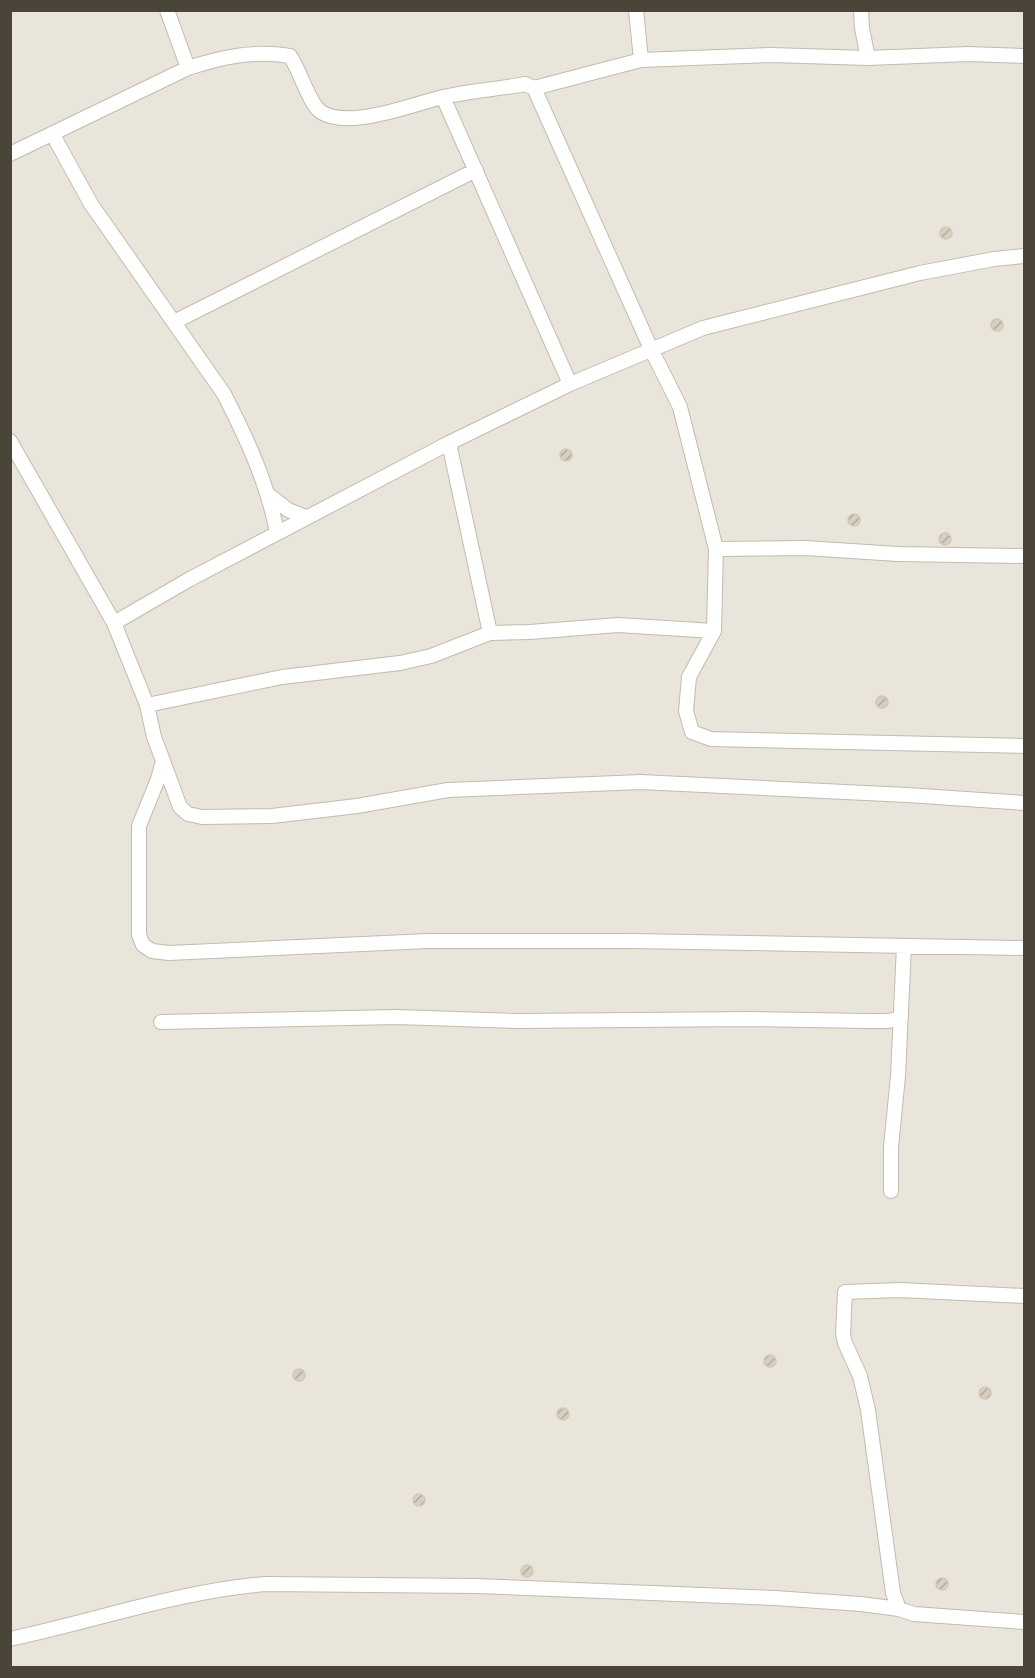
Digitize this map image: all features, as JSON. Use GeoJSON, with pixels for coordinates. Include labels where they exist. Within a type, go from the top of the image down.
{"type":"FeatureCollection","features":[{"type":"Feature","properties":{"kind":"street"},"geometry":{"type":"LineString","coordinates":[[167,10],[188,68]]}},
{"type":"Feature","properties":{"kind":"street"},"geometry":{"type":"LineString","coordinates":[[636,10],[641,60]]}},
{"type":"Feature","properties":{"kind":"street"},"geometry":{"type":"LineString","coordinates":[[861,10],[868,58]]}},
{"type":"Feature","properties":{"kind":"street"},"geometry":{"type":"LineString","coordinates":[[10,154],[188,68],[218,58],[255,53],[290,56],[298,67],[313,103],[320,111],[330,116],[346,118],[374,115],[443,97],[525,84],[534,88],[641,60],[771,55],[868,58],[968,54],[1024,56]]}},
{"type":"Feature","properties":{"kind":"street"},"geometry":{"type":"LineString","coordinates":[[534,88],[651,349],[680,407],[716,549],[714,631],[689,676],[686,711],[692,732],[711,739],[1024,746]]}},
{"type":"Feature","properties":{"kind":"street"},"geometry":{"type":"LineString","coordinates":[[443,97],[570,384]]}},
{"type":"Feature","properties":{"kind":"street"},"geometry":{"type":"LineString","coordinates":[[53,135],[91,204],[224,394],[269,495],[278,533]]}},
{"type":"Feature","properties":{"kind":"street"},"geometry":{"type":"LineString","coordinates":[[174,322],[476,170]]}},
{"type":"Feature","properties":{"kind":"street"},"geometry":{"type":"LineString","coordinates":[[114,624],[190,579],[449,443],[570,384],[651,349],[703,328],[920,273],[1024,256]]}},
{"type":"Feature","properties":{"kind":"street"},"geometry":{"type":"LineString","coordinates":[[10,441],[114,624],[147,705],[154,737],[180,807],[188,814],[202,817],[272,816],[357,806],[448,790],[641,782],[1024,803]]}},
{"type":"Feature","properties":{"kind":"street"},"geometry":{"type":"LineString","coordinates":[[449,443],[481,602],[490,633]]}},
{"type":"Feature","properties":{"kind":"street"},"geometry":{"type":"LineString","coordinates":[[269,495],[288,510],[306,517]]}},
{"type":"Feature","properties":{"kind":"street"},"geometry":{"type":"LineString","coordinates":[[716,549],[805,548],[898,554],[1024,556]]}},
{"type":"Feature","properties":{"kind":"street"},"geometry":{"type":"LineString","coordinates":[[147,705],[282,677],[400,663],[431,656],[490,633],[618,625],[714,631]]}},
{"type":"Feature","properties":{"kind":"street"},"geometry":{"type":"LineString","coordinates":[[163,760],[155,787],[139,825],[139,935],[143,945],[152,951],[169,953],[428,940],[1024,948]]}},
{"type":"Feature","properties":{"kind":"street"},"geometry":{"type":"LineString","coordinates":[[891,1191],[891,1147],[904,946]]}},
{"type":"Feature","properties":{"kind":"street"},"geometry":{"type":"LineString","coordinates":[[161,1022],[396,1017],[516,1021],[751,1019],[868,1021],[901,1018]]}},
{"type":"Feature","properties":{"kind":"street"},"geometry":{"type":"LineString","coordinates":[[899,1609],[893,1593],[868,1410],[860,1376],[843,1334],[845,1292],[900,1290],[1024,1296]]}},
{"type":"Feature","properties":{"kind":"street"},"geometry":{"type":"LineString","coordinates":[[10,1640],[79,1624],[139,1606],[232,1588],[266,1584],[544,1588],[784,1598],[899,1609],[914,1614],[1024,1623]]}},
{"type":"Feature","properties":{"kind":"shaded area"},"geometry":{"type":"Polygon","coordinates":[[[11,11],[1024,11],[1024,1667],[11,1667],[11,11]]]}},
{"type":"Feature","properties":{"kind":"building"},"geometry":{"type":"Polygon","coordinates":[[[946,227],[952,233],[946,239],[940,233],[946,227]]]}},
{"type":"Feature","properties":{"kind":"building"},"geometry":{"type":"Polygon","coordinates":[[[997,319],[1003,325],[997,331],[991,325],[997,319]]]}},
{"type":"Feature","properties":{"kind":"building"},"geometry":{"type":"Polygon","coordinates":[[[568,449],[572,455],[568,461],[564,461],[560,453],[568,449]]]}},
{"type":"Feature","properties":{"kind":"building"},"geometry":{"type":"Polygon","coordinates":[[[854,514],[860,520],[854,526],[848,520],[854,514]]]}},
{"type":"Feature","properties":{"kind":"building"},"geometry":{"type":"Polygon","coordinates":[[[945,533],[951,539],[945,545],[939,539],[945,533]]]}},
{"type":"Feature","properties":{"kind":"building"},"geometry":{"type":"Polygon","coordinates":[[[882,696],[888,702],[882,708],[876,702],[882,696]]]}},
{"type":"Feature","properties":{"kind":"building"},"geometry":{"type":"Polygon","coordinates":[[[770,1355],[776,1361],[770,1367],[764,1361],[770,1355]]]}},
{"type":"Feature","properties":{"kind":"building"},"geometry":{"type":"Polygon","coordinates":[[[299,1369],[305,1375],[299,1381],[293,1375],[299,1369]]]}},
{"type":"Feature","properties":{"kind":"building"},"geometry":{"type":"Polygon","coordinates":[[[985,1387],[991,1393],[985,1399],[979,1393],[985,1387]]]}},
{"type":"Feature","properties":{"kind":"building"},"geometry":{"type":"Polygon","coordinates":[[[563,1408],[569,1414],[563,1420],[557,1414],[563,1408]]]}},
{"type":"Feature","properties":{"kind":"building"},"geometry":{"type":"Polygon","coordinates":[[[419,1494],[425,1500],[419,1506],[413,1500],[419,1494]]]}},
{"type":"Feature","properties":{"kind":"building"},"geometry":{"type":"Polygon","coordinates":[[[527,1565],[533,1571],[527,1577],[521,1571],[527,1565]]]}},
{"type":"Feature","properties":{"kind":"building"},"geometry":{"type":"Polygon","coordinates":[[[942,1578],[948,1584],[942,1590],[936,1584],[942,1578]]]}}]}
